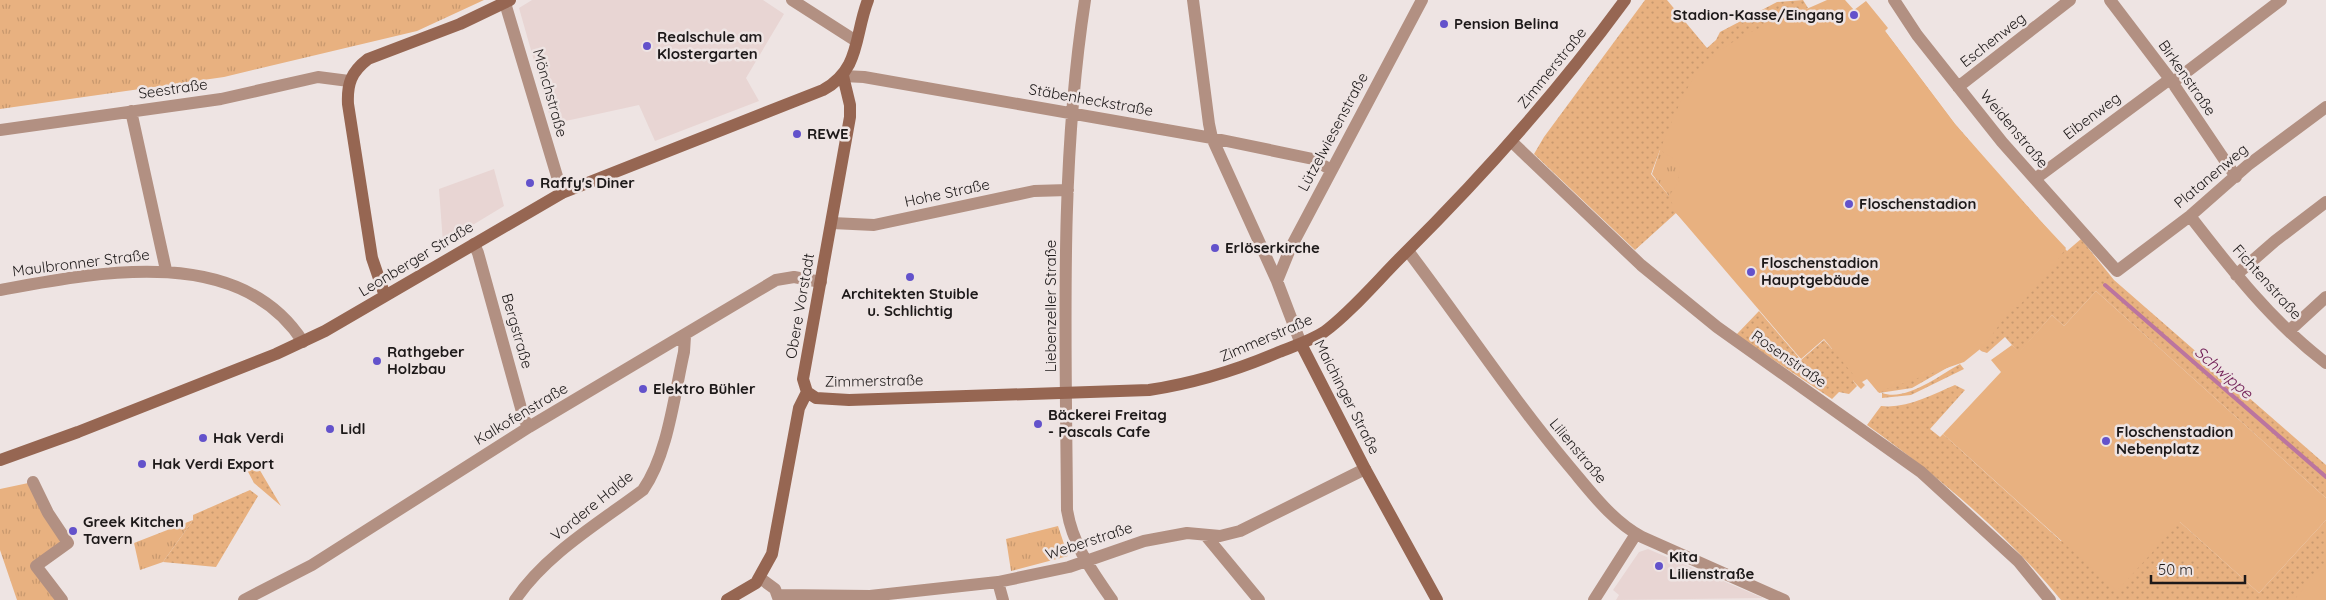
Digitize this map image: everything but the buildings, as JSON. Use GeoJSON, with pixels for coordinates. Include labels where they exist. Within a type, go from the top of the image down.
{"type":"FeatureCollection","features":[{"type":"Feature","properties":{"kind":"main road"},"geometry":{"type":"LineString","coordinates":[[843,76],[848,69],[868,0]]}},
{"type":"Feature","properties":{"kind":"main road","name":"Zimmerstraße"},"geometry":{"type":"LineString","coordinates":[[807,392],[816,398],[849,400],[1149,390],[1180,386],[1223,375],[1302,344],[1325,331],[1408,251],[1512,142],[1581,61],[1625,0]]}},
{"type":"Feature","properties":{"kind":"main road"},"geometry":{"type":"LineString","coordinates":[[385,296],[372,258],[348,104],[349,81],[358,67],[368,59],[460,24],[508,1]]}},
{"type":"Feature","properties":{"kind":"main road","name":"Leonberger Straße"},"geometry":{"type":"LineString","coordinates":[[0,460],[78,432],[303,342],[562,192],[822,90],[843,76]]}},
{"type":"Feature","properties":{"kind":"main road","name":"Obere Vorstadt"},"geometry":{"type":"LineString","coordinates":[[727,600],[748,589],[760,578],[772,554],[799,408],[807,392],[803,379],[850,117],[850,105],[843,76]]}},
{"type":"Feature","properties":{"kind":"main road","name":"Maichinger Straße"},"geometry":{"type":"LineString","coordinates":[[1302,344],[1365,468],[1437,600]]}},
{"type":"Feature","properties":{"kind":"street"},"geometry":{"type":"LineString","coordinates":[[792,0],[856,41]]}},
{"type":"Feature","properties":{"kind":"street","name":"Liebenzeller Straße"},"geometry":{"type":"LineString","coordinates":[[1085,0],[1073,114],[1068,190],[1068,510],[1070,530],[1085,561],[1112,600]]}},
{"type":"Feature","properties":{"kind":"street","name":"Maichinger Straße"},"geometry":{"type":"LineString","coordinates":[[1194,0],[1208,124],[1212,138],[1277,281],[1302,344]]}},
{"type":"Feature","properties":{"kind":"street","name":"Lützelwiesenstraße"},"geometry":{"type":"LineString","coordinates":[[1277,281],[1290,249],[1422,0]]}},
{"type":"Feature","properties":{"kind":"street","name":"Weidenstraße"},"geometry":{"type":"LineString","coordinates":[[1894,0],[1916,35],[1958,87],[2035,179],[2117,271]]}},
{"type":"Feature","properties":{"kind":"street","name":"Eschenweg"},"geometry":{"type":"LineString","coordinates":[[1958,87],[2070,0]]}},
{"type":"Feature","properties":{"kind":"street","name":"Birkenstraße"},"geometry":{"type":"LineString","coordinates":[[2110,0],[2171,81],[2236,177]]}},
{"type":"Feature","properties":{"kind":"street","name":"Eibenweg"},"geometry":{"type":"LineString","coordinates":[[2035,179],[2171,81],[2265,4],[2280,0]]}},
{"type":"Feature","properties":{"kind":"street","name":"Mönchstraße"},"geometry":{"type":"LineString","coordinates":[[508,1],[562,192]]}},
{"type":"Feature","properties":{"kind":"street","name":"Stäbenheckstraße"},"geometry":{"type":"LineString","coordinates":[[843,76],[864,77],[1212,138],[1313,159],[1331,170]]}},
{"type":"Feature","properties":{"kind":"street","name":"Seestraße"},"geometry":{"type":"LineString","coordinates":[[0,130],[221,99],[318,77],[349,81]]}},
{"type":"Feature","properties":{"kind":"street","name":"Platanenweg"},"geometry":{"type":"LineString","coordinates":[[2117,271],[2190,216],[2236,177],[2326,107]]}},
{"type":"Feature","properties":{"kind":"street","name":"Maulbronner Straße"},"geometry":{"type":"LineString","coordinates":[[131,111],[166,270]]}},
{"type":"Feature","properties":{"kind":"street","name":"Rosenstraße"},"geometry":{"type":"LineString","coordinates":[[1512,142],[1627,252],[1678,296],[1726,334],[1921,472],[2018,562],[2050,600]]}},
{"type":"Feature","properties":{"kind":"street","name":"Hohe Straße"},"geometry":{"type":"LineString","coordinates":[[832,223],[874,225],[1034,191],[1068,190]]}},
{"type":"Feature","properties":{"kind":"street"},"geometry":{"type":"LineString","coordinates":[[2236,275],[2275,241],[2326,202]]}},
{"type":"Feature","properties":{"kind":"street","name":"Fichtenstraße"},"geometry":{"type":"LineString","coordinates":[[2190,216],[2236,275],[2289,331],[2326,363]]}},
{"type":"Feature","properties":{"kind":"street","name":"Bergstraße"},"geometry":{"type":"LineString","coordinates":[[474,244],[524,419],[529,427]]}},
{"type":"Feature","properties":{"kind":"street","name":"Lilienstraße"},"geometry":{"type":"LineString","coordinates":[[1408,251],[1552,446],[1603,506],[1636,534],[1784,600]]}},
{"type":"Feature","properties":{"kind":"street","name":"Maulbronner Straße"},"geometry":{"type":"LineString","coordinates":[[0,290],[83,277],[166,270],[248,291],[283,317],[303,342]]}},
{"type":"Feature","properties":{"kind":"street","name":"Kalkofenstraße"},"geometry":{"type":"LineString","coordinates":[[244,600],[312,565],[529,427],[685,336],[776,280],[794,277],[821,282]]}},
{"type":"Feature","properties":{"kind":"street"},"geometry":{"type":"LineString","coordinates":[[2289,331],[2326,297]]}},
{"type":"Feature","properties":{"kind":"street","name":"Vordere Halde"},"geometry":{"type":"LineString","coordinates":[[515,600],[524,587],[561,551],[643,490],[648,482],[665,434],[684,352],[685,336]]}},
{"type":"Feature","properties":{"kind":"street","name":"Weberstraße"},"geometry":{"type":"LineString","coordinates":[[779,597],[900,597],[998,582],[1069,567],[1144,541],[1187,533],[1206,536],[1240,531],[1365,468]]}},
{"type":"Feature","properties":{"kind":"street"},"geometry":{"type":"LineString","coordinates":[[34,482],[48,512],[68,543],[36,566],[62,600]]}},
{"type":"Feature","properties":{"kind":"street"},"geometry":{"type":"LineString","coordinates":[[1594,600],[1636,534]]}},
{"type":"Feature","properties":{"kind":"street"},"geometry":{"type":"LineString","coordinates":[[1206,536],[1259,600]]}},
{"type":"Feature","properties":{"kind":"street"},"geometry":{"type":"LineString","coordinates":[[760,578],[779,597]]}},
{"type":"Feature","properties":{"kind":"street"},"geometry":{"type":"LineString","coordinates":[[998,582],[1003,600]]}},
{"type":"Feature","properties":{"kind":"shaded area","name":"Realschule am Klostergarten"},"geometry":{"type":"Polygon","coordinates":[[[532,0],[763,0],[784,14],[746,78],[759,101],[655,141],[639,105],[552,124],[519,8],[532,0]]]}},
{"type":"Feature","properties":{"kind":"shaded area"},"geometry":{"type":"Polygon","coordinates":[[[494,169],[504,206],[443,243],[439,189],[494,169]]]}},
{"type":"Feature","properties":{"kind":"shaded area","name":"Kita Lilienstraße"},"geometry":{"type":"Polygon","coordinates":[[[1648,549],[1763,598],[1616,600],[1619,595],[1613,590],[1639,552],[1648,549]]]}},
{"type":"Feature","properties":{"kind":"green space"},"geometry":{"type":"Polygon","coordinates":[[[0,0],[484,0],[417,31],[224,77],[0,109],[0,0]]]}},
{"type":"Feature","properties":{"kind":"green space","name":"Floschenstadion"},"geometry":{"type":"Polygon","coordinates":[[[1645,0],[1667,0],[1707,48],[1716,40],[1720,32],[1777,2],[1803,0],[1808,8],[1800,13],[1885,31],[1955,124],[2067,251],[2081,239],[2114,280],[2326,465],[2326,498],[2096,291],[2064,326],[2052,315],[2019,353],[2005,337],[1987,353],[1981,351],[1956,321],[1702,241],[1676,213],[1635,250],[1534,154],[1544,137],[1645,0]],[[1660,150],[1651,174],[1669,196],[1660,150]]]}},
{"type":"Feature","properties":{"kind":"green space","name":"Floschenstadion"},"geometry":{"type":"Polygon","coordinates":[[[1827,0],[1845,0],[1854,10],[1866,1],[1888,28],[1885,31],[1955,124],[2008,186],[2066,248],[2047,275],[2018,307],[2013,306],[1984,346],[1964,362],[1878,392],[1867,379],[1862,382],[1865,385],[1861,389],[1853,381],[1856,378],[1824,339],[1801,359],[1676,213],[1669,196],[1678,183],[1680,165],[1660,150],[1689,85],[1701,68],[1714,55],[1744,35],[1827,0]]]}},
{"type":"Feature","properties":{"kind":"green space"},"geometry":{"type":"Polygon","coordinates":[[[1660,150],[1680,165],[1678,183],[1669,196],[1652,174],[1660,150]]]}},
{"type":"Feature","properties":{"kind":"green space","name":"Floschenstadion Nebenplatz"},"geometry":{"type":"Polygon","coordinates":[[[2096,291],[2326,498],[2326,520],[2259,593],[2180,522],[2117,591],[1943,434],[2001,372],[1991,360],[2012,345],[2019,352],[2052,315],[2064,326],[2096,291]]]}},
{"type":"Feature","properties":{"kind":"green space"},"geometry":{"type":"Polygon","coordinates":[[[1759,311],[1801,360],[1824,340],[1832,349],[1849,336],[1966,357],[1912,388],[1879,393],[1865,374],[1853,381],[1857,386],[1849,394],[1839,392],[1832,399],[1736,335],[1759,311]]]}},
{"type":"Feature","properties":{"kind":"green space"},"geometry":{"type":"Polygon","coordinates":[[[1960,364],[1964,369],[1911,395],[1882,398],[1882,393],[1891,395],[1912,391],[1960,364]]]}},
{"type":"Feature","properties":{"kind":"green space"},"geometry":{"type":"Polygon","coordinates":[[[1955,385],[1965,390],[1930,429],[1940,437],[1943,434],[2061,541],[2180,522],[2259,593],[2326,520],[2326,600],[2061,600],[2040,575],[1970,506],[1920,464],[1867,425],[1881,406],[1910,403],[1955,385]]]}},
{"type":"Feature","properties":{"kind":"green space"},"geometry":{"type":"Polygon","coordinates":[[[255,462],[281,506],[254,483],[246,468],[255,462]]]}},
{"type":"Feature","properties":{"kind":"green space"},"geometry":{"type":"Polygon","coordinates":[[[33,482],[68,543],[36,566],[62,600],[17,600],[0,550],[0,489],[33,482]]]}},
{"type":"Feature","properties":{"kind":"green space"},"geometry":{"type":"Polygon","coordinates":[[[250,490],[258,496],[216,567],[163,562],[193,520],[193,515],[250,490]]]}},
{"type":"Feature","properties":{"kind":"green space"},"geometry":{"type":"Polygon","coordinates":[[[193,520],[163,562],[140,570],[134,543],[193,520]]]}},
{"type":"Feature","properties":{"kind":"green space"},"geometry":{"type":"Polygon","coordinates":[[[1058,526],[1068,556],[1011,571],[1006,539],[1058,526]]]}},
{"type":"Feature","properties":{"kind":"green space"},"geometry":{"type":"Polygon","coordinates":[[[2326,562],[2326,600],[2294,600],[2326,562]]]}},
{"type":"Feature","properties":{"kind":"waterway","name":"Schwippe"},"geometry":{"type":"LineString","coordinates":[[2105,285],[2326,477]]}},
{"type":"Feature","properties":{"kind":"place","name":"Stadion-Kasse/Eingang"},"geometry":{"type":"Point","coordinates":[1854,15]}},
{"type":"Feature","properties":{"kind":"place","name":"Pension Belina"},"geometry":{"type":"Point","coordinates":[1444,24]}},
{"type":"Feature","properties":{"kind":"place","name":"Realschule am Klostergarten"},"geometry":{"type":"Point","coordinates":[647,46]}},
{"type":"Feature","properties":{"kind":"place","name":"REWE"},"geometry":{"type":"Point","coordinates":[797,134]}},
{"type":"Feature","properties":{"kind":"place","name":"Raffy's Diner"},"geometry":{"type":"Point","coordinates":[530,183]}},
{"type":"Feature","properties":{"kind":"place","name":"Floschenstadion"},"geometry":{"type":"Point","coordinates":[1849,204]}},
{"type":"Feature","properties":{"kind":"place","name":"Erlöserkirche"},"geometry":{"type":"Point","coordinates":[1215,248]}},
{"type":"Feature","properties":{"kind":"place","name":"Floschenstadion Hauptgebäude"},"geometry":{"type":"Point","coordinates":[1751,272]}},
{"type":"Feature","properties":{"kind":"place","name":"Architekten Stuible u. Schlichtig"},"geometry":{"type":"Point","coordinates":[910,277]}},
{"type":"Feature","properties":{"kind":"place","name":"Rathgeber Holzbau"},"geometry":{"type":"Point","coordinates":[377,361]}},
{"type":"Feature","properties":{"kind":"place","name":"Elektro Bühler"},"geometry":{"type":"Point","coordinates":[643,389]}},
{"type":"Feature","properties":{"kind":"place","name":"Bäckerei Freitag - Pascals Cafe"},"geometry":{"type":"Point","coordinates":[1038,424]}},
{"type":"Feature","properties":{"kind":"place","name":"Lidl"},"geometry":{"type":"Point","coordinates":[330,429]}},
{"type":"Feature","properties":{"kind":"place","name":"Hak Verdi"},"geometry":{"type":"Point","coordinates":[203,438]}},
{"type":"Feature","properties":{"kind":"place","name":"Floschenstadion Nebenplatz"},"geometry":{"type":"Point","coordinates":[2106,441]}},
{"type":"Feature","properties":{"kind":"place","name":"Hak Verdi Export"},"geometry":{"type":"Point","coordinates":[142,464]}},
{"type":"Feature","properties":{"kind":"place","name":"Greek Kitchen Tavern"},"geometry":{"type":"Point","coordinates":[73,531]}},
{"type":"Feature","properties":{"kind":"place","name":"Kita Lilienstraße"},"geometry":{"type":"Point","coordinates":[1659,566]}}]}
